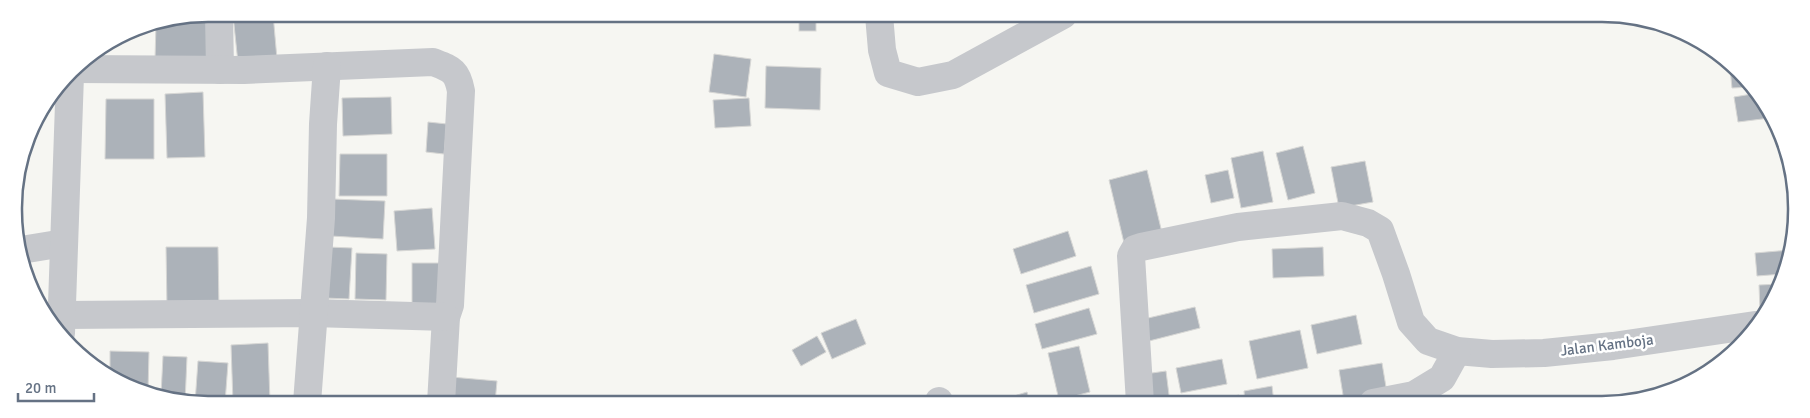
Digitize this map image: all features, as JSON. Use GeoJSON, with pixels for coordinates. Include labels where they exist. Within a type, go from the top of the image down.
{"type":"FeatureCollection","features":[{"type":"Feature","properties":{"kind":"street"},"geometry":{"type":"LineString","coordinates":[[219,22],[220,70]]}},
{"type":"Feature","properties":{"kind":"street"},"geometry":{"type":"LineString","coordinates":[[880,22],[882,50],[888,73],[918,82],[953,75],[1050,22]]}},
{"type":"Feature","properties":{"kind":"street"},"geometry":{"type":"LineString","coordinates":[[86,69],[244,70],[433,62],[450,68],[455,73],[461,91],[450,305],[446,317],[441,396]]}},
{"type":"Feature","properties":{"kind":"street"},"geometry":{"type":"LineString","coordinates":[[307,396],[321,218],[323,124],[327,66]]}},
{"type":"Feature","properties":{"kind":"street"},"geometry":{"type":"LineString","coordinates":[[62,324],[70,85]]}},
{"type":"Feature","properties":{"kind":"street","name":"Jalan Kamboja"},"geometry":{"type":"LineString","coordinates":[[1140,396],[1132,253],[1141,247],[1238,227],[1342,216],[1368,223],[1380,230],[1411,322],[1428,341],[1457,351],[1492,354],[1544,353],[1613,346],[1746,326]]}},
{"type":"Feature","properties":{"kind":"street"},"geometry":{"type":"LineString","coordinates":[[27,249],[64,243]]}},
{"type":"Feature","properties":{"kind":"street"},"geometry":{"type":"LineString","coordinates":[[63,325],[313,313],[446,317]]}},
{"type":"Feature","properties":{"kind":"street"},"geometry":{"type":"LineString","coordinates":[[1409,396],[1414,395],[1442,378],[1457,351]]}},
{"type":"Feature","properties":{"kind":"building"},"geometry":{"type":"Polygon","coordinates":[[[211,22],[210,59],[155,59],[156,30],[185,24],[211,22]]]}},
{"type":"Feature","properties":{"kind":"building"},"geometry":{"type":"Polygon","coordinates":[[[234,22],[274,22],[277,59],[238,63],[234,22]]]}},
{"type":"Feature","properties":{"kind":"building"},"geometry":{"type":"Polygon","coordinates":[[[799,22],[816,22],[816,31],[799,31],[799,22]]]}},
{"type":"Feature","properties":{"kind":"building"},"geometry":{"type":"Polygon","coordinates":[[[714,54],[751,59],[746,97],[709,92],[714,54]]]}},
{"type":"Feature","properties":{"kind":"building"},"geometry":{"type":"Polygon","coordinates":[[[766,66],[821,68],[820,110],[765,108],[766,66]]]}},
{"type":"Feature","properties":{"kind":"building"},"geometry":{"type":"Polygon","coordinates":[[[1731,75],[1742,87],[1732,88],[1731,75]]]}},
{"type":"Feature","properties":{"kind":"building"},"geometry":{"type":"Polygon","coordinates":[[[203,92],[205,157],[167,158],[165,94],[203,92]]]}},
{"type":"Feature","properties":{"kind":"building"},"geometry":{"type":"Polygon","coordinates":[[[1749,95],[1764,119],[1738,122],[1734,97],[1749,95]]]}},
{"type":"Feature","properties":{"kind":"building"},"geometry":{"type":"Polygon","coordinates":[[[391,97],[392,134],[343,136],[342,98],[391,97]]]}},
{"type":"Feature","properties":{"kind":"building"},"geometry":{"type":"Polygon","coordinates":[[[749,98],[751,126],[715,128],[713,100],[749,98]]]}},
{"type":"Feature","properties":{"kind":"building"},"geometry":{"type":"Polygon","coordinates":[[[106,99],[154,99],[154,159],[105,159],[106,99]]]}},
{"type":"Feature","properties":{"kind":"building"},"geometry":{"type":"Polygon","coordinates":[[[428,122],[447,124],[444,154],[426,152],[428,122]]]}},
{"type":"Feature","properties":{"kind":"building"},"geometry":{"type":"Polygon","coordinates":[[[1303,146],[1315,193],[1288,200],[1276,153],[1303,146]]]}},
{"type":"Feature","properties":{"kind":"building"},"geometry":{"type":"Polygon","coordinates":[[[1263,151],[1273,202],[1241,208],[1231,158],[1263,151]]]}},
{"type":"Feature","properties":{"kind":"building"},"geometry":{"type":"Polygon","coordinates":[[[340,154],[387,154],[387,196],[339,196],[340,154]]]}},
{"type":"Feature","properties":{"kind":"building"},"geometry":{"type":"Polygon","coordinates":[[[1365,161],[1373,202],[1339,208],[1331,167],[1365,161]]]}},
{"type":"Feature","properties":{"kind":"building"},"geometry":{"type":"Polygon","coordinates":[[[1147,170],[1163,237],[1125,247],[1109,180],[1147,170]]]}},
{"type":"Feature","properties":{"kind":"building"},"geometry":{"type":"Polygon","coordinates":[[[1228,170],[1234,198],[1211,203],[1205,175],[1228,170]]]}},
{"type":"Feature","properties":{"kind":"building"},"geometry":{"type":"Polygon","coordinates":[[[332,199],[385,201],[383,239],[331,236],[332,199]]]}},
{"type":"Feature","properties":{"kind":"building"},"geometry":{"type":"Polygon","coordinates":[[[432,208],[435,249],[397,251],[394,211],[432,208]]]}},
{"type":"Feature","properties":{"kind":"building"},"geometry":{"type":"Polygon","coordinates":[[[1068,231],[1076,256],[1021,274],[1013,249],[1068,231]]]}},
{"type":"Feature","properties":{"kind":"building"},"geometry":{"type":"Polygon","coordinates":[[[166,247],[218,247],[219,309],[167,309],[166,247]]]}},
{"type":"Feature","properties":{"kind":"building"},"geometry":{"type":"Polygon","coordinates":[[[328,247],[352,248],[349,299],[325,298],[328,247]]]}},
{"type":"Feature","properties":{"kind":"building"},"geometry":{"type":"Polygon","coordinates":[[[1323,247],[1324,276],[1273,278],[1272,249],[1323,247]]]}},
{"type":"Feature","properties":{"kind":"building"},"geometry":{"type":"Polygon","coordinates":[[[1783,251],[1775,275],[1757,276],[1755,253],[1783,251]]]}},
{"type":"Feature","properties":{"kind":"building"},"geometry":{"type":"Polygon","coordinates":[[[356,253],[387,254],[386,300],[355,299],[356,253]]]}},
{"type":"Feature","properties":{"kind":"building"},"geometry":{"type":"Polygon","coordinates":[[[412,263],[440,263],[440,311],[412,311],[412,263]]]}},
{"type":"Feature","properties":{"kind":"building"},"geometry":{"type":"Polygon","coordinates":[[[1091,266],[1099,294],[1034,313],[1026,285],[1091,266]]]}},
{"type":"Feature","properties":{"kind":"building"},"geometry":{"type":"Polygon","coordinates":[[[1771,284],[1760,307],[1759,285],[1771,284]]]}},
{"type":"Feature","properties":{"kind":"building"},"geometry":{"type":"Polygon","coordinates":[[[1195,307],[1200,328],[1149,341],[1144,319],[1195,307]]]}},
{"type":"Feature","properties":{"kind":"building"},"geometry":{"type":"Polygon","coordinates":[[[1089,308],[1097,334],[1042,349],[1035,324],[1089,308]]]}},
{"type":"Feature","properties":{"kind":"building"},"geometry":{"type":"Polygon","coordinates":[[[1356,315],[1362,344],[1317,354],[1311,325],[1356,315]]]}},
{"type":"Feature","properties":{"kind":"building"},"geometry":{"type":"Polygon","coordinates":[[[856,319],[866,344],[832,359],[821,333],[856,319]]]}},
{"type":"Feature","properties":{"kind":"building"},"geometry":{"type":"Polygon","coordinates":[[[1300,330],[1308,368],[1257,379],[1249,341],[1300,330]]]}},
{"type":"Feature","properties":{"kind":"building"},"geometry":{"type":"Polygon","coordinates":[[[817,336],[826,352],[801,366],[792,350],[817,336]]]}},
{"type":"Feature","properties":{"kind":"building"},"geometry":{"type":"Polygon","coordinates":[[[268,343],[270,396],[233,396],[231,345],[268,343]]]}},
{"type":"Feature","properties":{"kind":"building"},"geometry":{"type":"Polygon","coordinates":[[[1079,346],[1090,392],[1074,396],[1058,396],[1048,353],[1079,346]]]}},
{"type":"Feature","properties":{"kind":"building"},"geometry":{"type":"Polygon","coordinates":[[[110,351],[149,352],[148,386],[116,371],[110,367],[110,351]]]}},
{"type":"Feature","properties":{"kind":"building"},"geometry":{"type":"Polygon","coordinates":[[[163,356],[187,357],[185,394],[161,389],[163,356]]]}},
{"type":"Feature","properties":{"kind":"building"},"geometry":{"type":"Polygon","coordinates":[[[1222,359],[1227,384],[1181,393],[1176,368],[1222,359]]]}},
{"type":"Feature","properties":{"kind":"building"},"geometry":{"type":"Polygon","coordinates":[[[198,361],[228,363],[226,396],[196,395],[198,361]]]}},
{"type":"Feature","properties":{"kind":"building"},"geometry":{"type":"Polygon","coordinates":[[[1382,363],[1387,393],[1371,396],[1343,396],[1339,370],[1382,363]]]}},
{"type":"Feature","properties":{"kind":"building"},"geometry":{"type":"Polygon","coordinates":[[[1166,371],[1169,396],[1147,396],[1145,374],[1166,371]]]}},
{"type":"Feature","properties":{"kind":"building"},"geometry":{"type":"Polygon","coordinates":[[[451,377],[497,381],[496,396],[450,396],[451,377]]]}},
{"type":"Feature","properties":{"kind":"building"},"geometry":{"type":"Polygon","coordinates":[[[1272,386],[1273,396],[1244,396],[1244,391],[1272,386]]]}},
{"type":"Feature","properties":{"kind":"building"},"geometry":{"type":"Polygon","coordinates":[[[1027,392],[1028,396],[1014,396],[1027,392]]]}}]}
